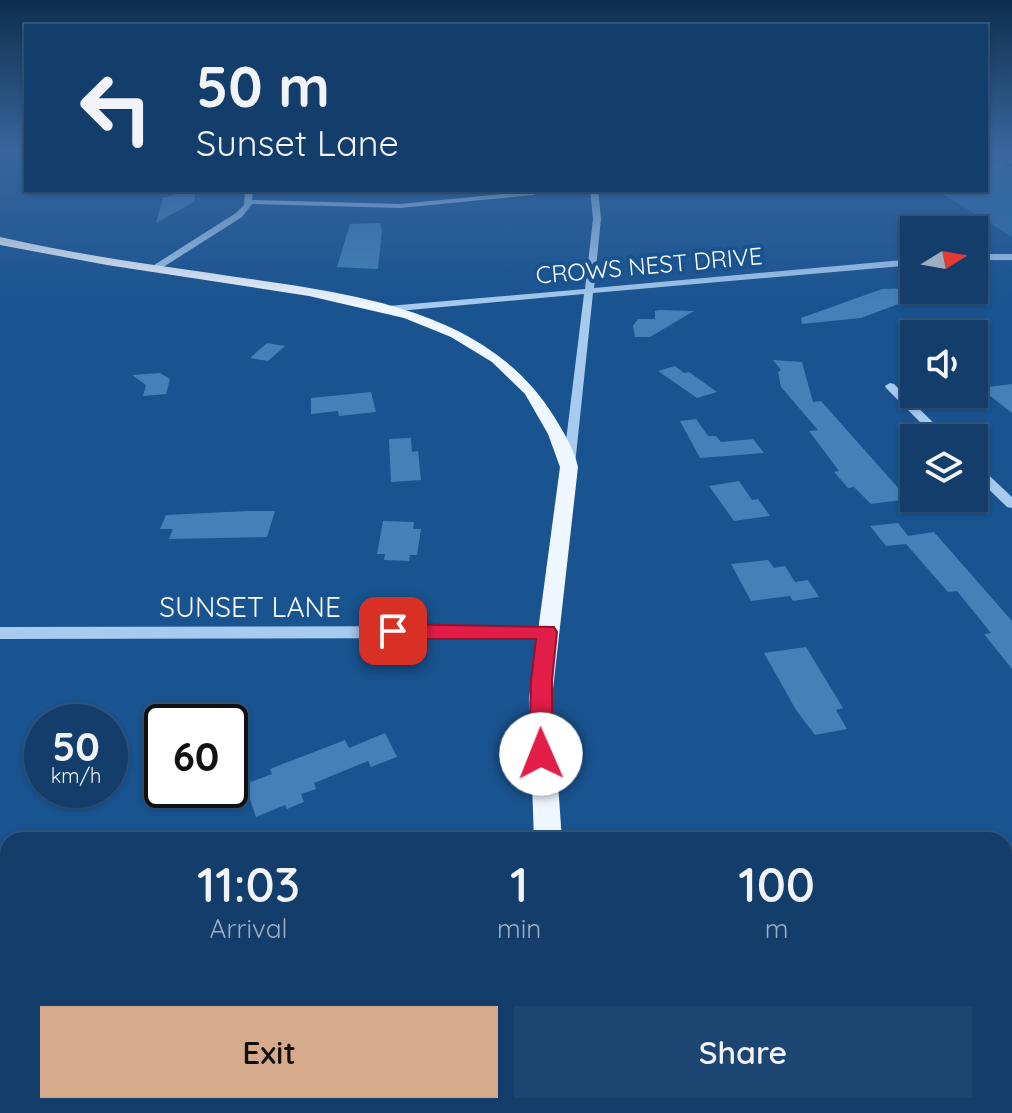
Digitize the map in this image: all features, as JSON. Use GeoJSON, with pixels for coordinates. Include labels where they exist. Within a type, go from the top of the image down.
{"type":"FeatureCollection","features":[{"type":"Feature","properties":{"kind":"main road"},"geometry":{"type":"LineString","coordinates":[[0,241],[154,269],[315,293],[388,309],[451,332],[506,368],[547,414],[569,466],[547,632],[539,728],[540,772],[547,832]]}},
{"type":"Feature","properties":{"kind":"street"},"geometry":{"type":"LineString","coordinates":[[154,269],[239,215],[249,202],[400,206],[442,202]]}},
{"type":"Feature","properties":{"kind":"street"},"geometry":{"type":"LineString","coordinates":[[569,466],[597,219],[595,202]]}},
{"type":"Feature","properties":{"kind":"street"},"geometry":{"type":"LineString","coordinates":[[988,257],[1012,257]]}},
{"type":"Feature","properties":{"kind":"street","name":"CROWS NEST DRIVE"},"geometry":{"type":"LineString","coordinates":[[388,309],[900,263]]}},
{"type":"Feature","properties":{"kind":"street"},"geometry":{"type":"LineString","coordinates":[[890,386],[929,424]]}},
{"type":"Feature","properties":{"kind":"street"},"geometry":{"type":"LineString","coordinates":[[988,481],[1012,504]]}},
{"type":"Feature","properties":{"kind":"street","name":"SUNSET LANE"},"geometry":{"type":"LineString","coordinates":[[0,633],[547,632]]}},
{"type":"Feature","properties":{"kind":"shaded area"},"geometry":{"type":"Polygon","coordinates":[[[955,202],[1012,202],[1012,237],[988,222],[988,216],[978,216],[955,202]]]}},
{"type":"Feature","properties":{"kind":"building"},"geometry":{"type":"Polygon","coordinates":[[[162,202],[194,202],[194,202],[156,223],[162,202]]]}},
{"type":"Feature","properties":{"kind":"building"},"geometry":{"type":"Polygon","coordinates":[[[380,223],[378,269],[337,267],[350,224],[380,223]]]}},
{"type":"Feature","properties":{"kind":"building"},"geometry":{"type":"Polygon","coordinates":[[[900,288],[900,303],[861,318],[802,324],[801,318],[882,289],[900,288]]]}},
{"type":"Feature","properties":{"kind":"building"},"geometry":{"type":"Polygon","coordinates":[[[655,311],[694,311],[650,337],[635,337],[633,326],[638,319],[655,319],[655,311]]]}},
{"type":"Feature","properties":{"kind":"building"},"geometry":{"type":"Polygon","coordinates":[[[267,343],[285,346],[268,361],[250,358],[267,343]]]}},
{"type":"Feature","properties":{"kind":"building"},"geometry":{"type":"Polygon","coordinates":[[[773,360],[802,362],[813,402],[821,401],[900,490],[900,500],[871,504],[854,487],[848,488],[834,472],[839,471],[809,431],[818,430],[781,387],[778,372],[781,370],[773,360]]]}},
{"type":"Feature","properties":{"kind":"building"},"geometry":{"type":"Polygon","coordinates":[[[675,366],[717,392],[697,398],[658,371],[675,366]]]}},
{"type":"Feature","properties":{"kind":"building"},"geometry":{"type":"Polygon","coordinates":[[[160,373],[170,379],[166,394],[143,396],[146,385],[132,375],[160,373]]]}},
{"type":"Feature","properties":{"kind":"building"},"geometry":{"type":"Polygon","coordinates":[[[1012,384],[1012,413],[988,394],[988,387],[1012,384]]]}},
{"type":"Feature","properties":{"kind":"building"},"geometry":{"type":"Polygon","coordinates":[[[371,392],[376,412],[339,416],[338,411],[311,414],[311,398],[371,392]]]}},
{"type":"Feature","properties":{"kind":"building"},"geometry":{"type":"Polygon","coordinates":[[[696,419],[708,436],[716,436],[721,442],[753,439],[764,453],[700,458],[680,421],[696,419]]]}},
{"type":"Feature","properties":{"kind":"building"},"geometry":{"type":"Polygon","coordinates":[[[411,438],[412,452],[418,451],[421,480],[391,482],[389,439],[411,438]]]}},
{"type":"Feature","properties":{"kind":"building"},"geometry":{"type":"Polygon","coordinates":[[[739,481],[752,500],[758,499],[770,516],[734,521],[709,486],[739,481]]]}},
{"type":"Feature","properties":{"kind":"building"},"geometry":{"type":"Polygon","coordinates":[[[275,511],[267,537],[169,539],[173,529],[160,529],[166,515],[275,511]]]}},
{"type":"Feature","properties":{"kind":"building"},"geometry":{"type":"Polygon","coordinates":[[[383,521],[414,522],[413,529],[421,529],[417,555],[410,555],[409,561],[384,560],[385,554],[377,554],[383,521]]]}},
{"type":"Feature","properties":{"kind":"building"},"geometry":{"type":"Polygon","coordinates":[[[898,523],[908,536],[934,532],[1012,621],[1012,669],[984,634],[991,633],[957,591],[948,592],[906,544],[886,546],[870,526],[898,523]]]}},
{"type":"Feature","properties":{"kind":"building"},"geometry":{"type":"Polygon","coordinates":[[[768,560],[774,568],[785,566],[795,582],[808,580],[819,597],[793,601],[790,596],[751,601],[731,564],[768,560]]]}},
{"type":"Feature","properties":{"kind":"building"},"geometry":{"type":"Polygon","coordinates":[[[806,647],[843,708],[836,710],[847,729],[815,735],[796,710],[764,653],[806,647]]]}},
{"type":"Feature","properties":{"kind":"building"},"geometry":{"type":"Polygon","coordinates":[[[385,733],[397,757],[371,767],[368,761],[314,783],[316,789],[301,794],[304,802],[287,809],[285,805],[256,817],[248,783],[272,774],[270,769],[345,740],[349,748],[385,733]]]}},
{"type":"Feature","properties":{"kind":"route"},"geometry":{"type":"LineString","coordinates":[[393,631],[547,632],[541,681],[541,754]]}}]}
